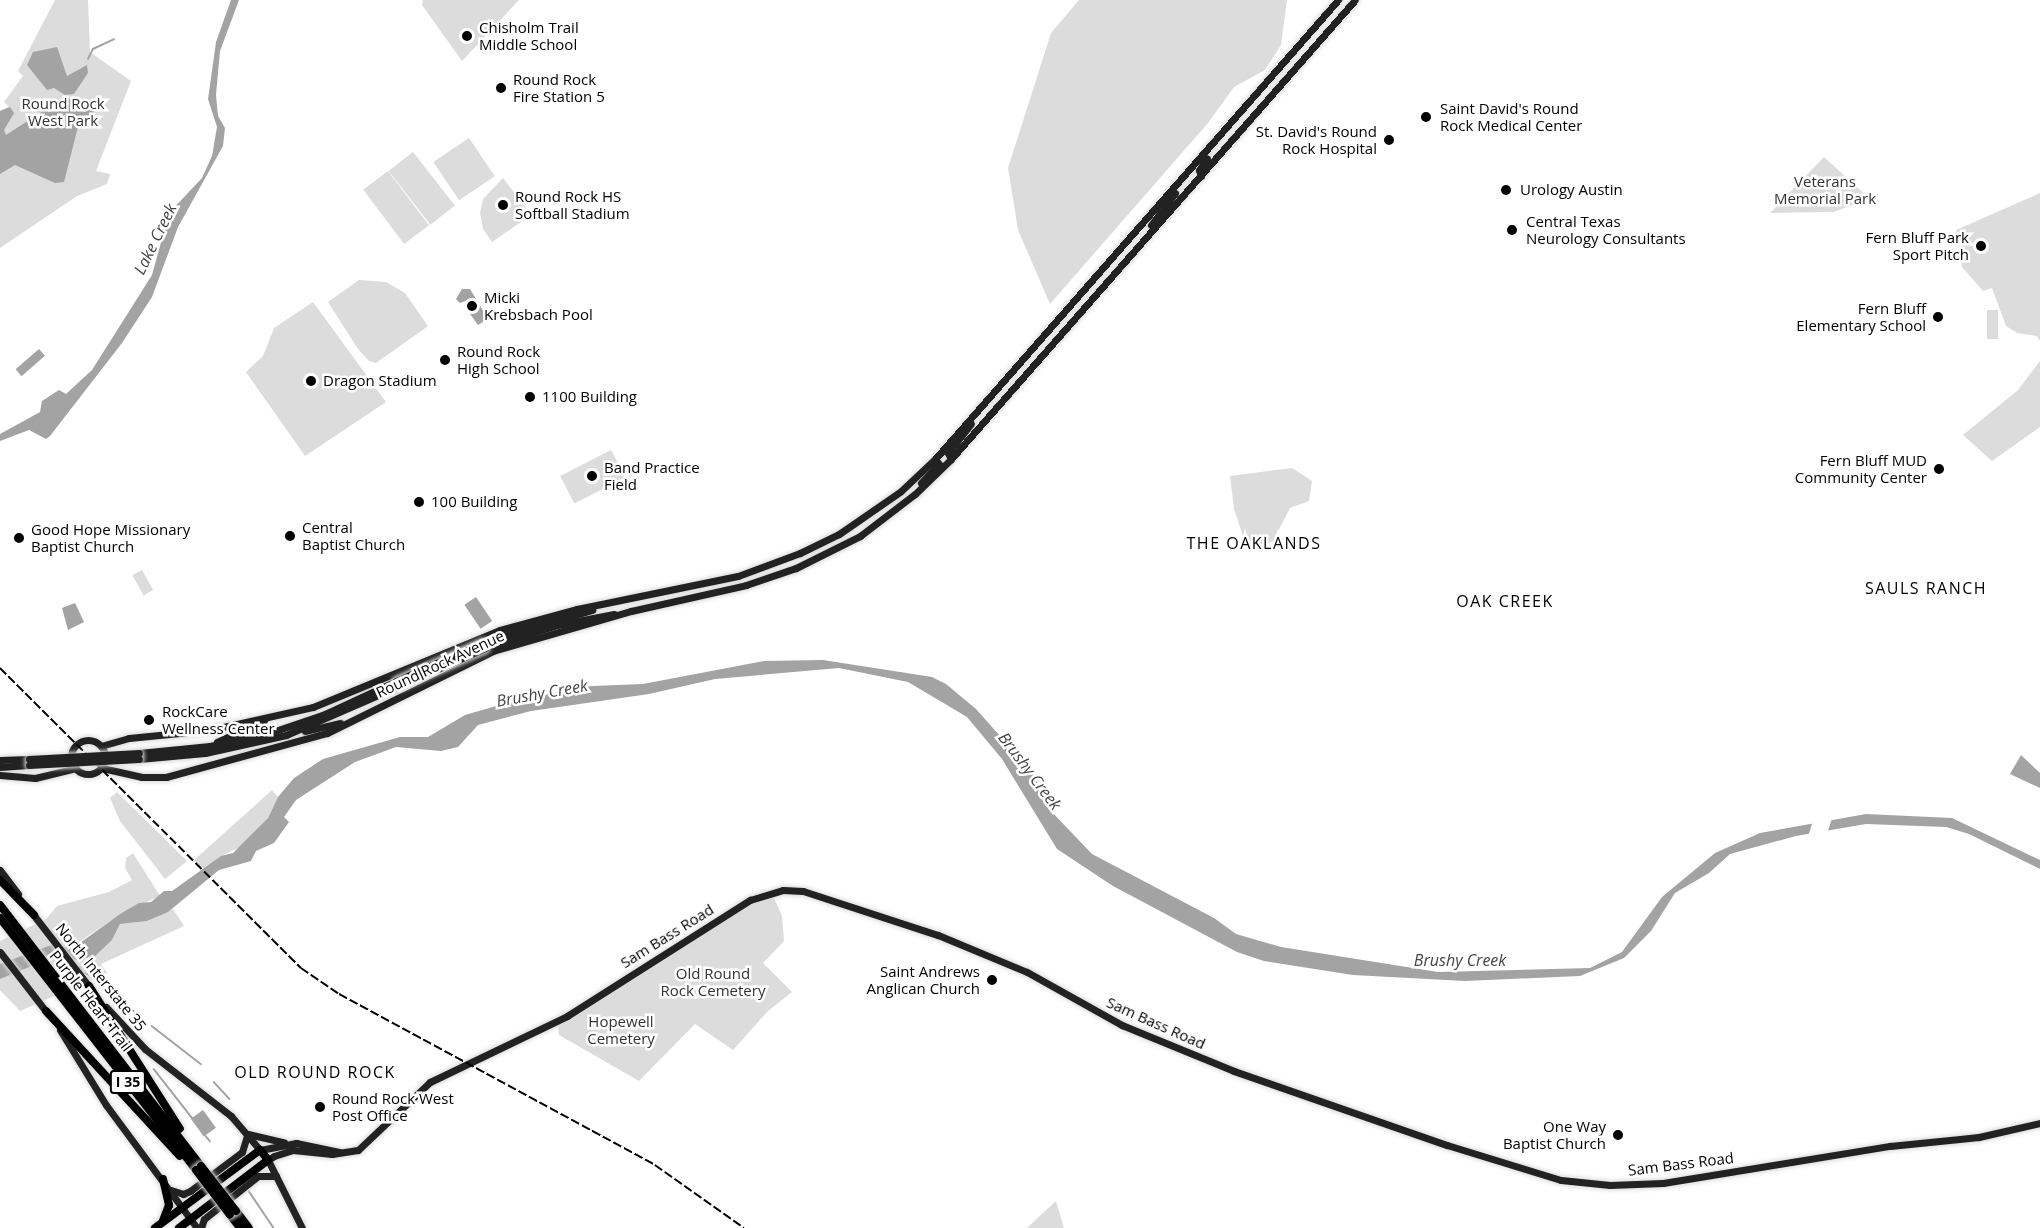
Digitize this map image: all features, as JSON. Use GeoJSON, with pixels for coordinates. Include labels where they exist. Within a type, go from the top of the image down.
{"type":"FeatureCollection","features":[{"type":"Feature","properties":{"kind":"highway"},"geometry":{"type":"LineString","coordinates":[[0,880],[34,915]]}},
{"type":"Feature","properties":{"kind":"highway","name":"Purple Heart Trail"},"geometry":{"type":"LineString","coordinates":[[0,905],[10,925],[233,1213],[249,1228]]}},
{"type":"Feature","properties":{"kind":"highway","name":"Purple Heart Trail"},"geometry":{"type":"LineString","coordinates":[[0,918],[10,925]]}},
{"type":"Feature","properties":{"kind":"highway"},"geometry":{"type":"LineString","coordinates":[[87,984],[198,1168]]}},
{"type":"Feature","properties":{"kind":"highway"},"geometry":{"type":"LineString","coordinates":[[44,1009],[198,1168]]}},
{"type":"Feature","properties":{"kind":"highway"},"geometry":{"type":"LineString","coordinates":[[158,1226],[260,1150]]}},
{"type":"Feature","properties":{"kind":"highway","name":"North Interstate 35"},"geometry":{"type":"LineString","coordinates":[[260,1150],[268,1160]]}},
{"type":"Feature","properties":{"kind":"highway"},"geometry":{"type":"LineString","coordinates":[[179,1228],[268,1160]]}},
{"type":"Feature","properties":{"kind":"highway"},"geometry":{"type":"LineString","coordinates":[[158,1226],[169,1205],[162,1179]]}},
{"type":"Feature","properties":{"kind":"highway","name":"Purple Heart Trail"},"geometry":{"type":"LineString","coordinates":[[233,1213],[240,1228]]}},
{"type":"Feature","properties":{"kind":"main road"},"geometry":{"type":"LineString","coordinates":[[900,507],[938,465],[935,459],[1174,190],[1338,0]]}},
{"type":"Feature","properties":{"kind":"main road"},"geometry":{"type":"LineString","coordinates":[[900,507],[951,459],[1355,0]]}},
{"type":"Feature","properties":{"kind":"main road"},"geometry":{"type":"LineString","coordinates":[[1288,59],[1297,67]]}},
{"type":"Feature","properties":{"kind":"main road"},"geometry":{"type":"LineString","coordinates":[[1201,176],[1203,164],[1248,109],[1250,101]]}},
{"type":"Feature","properties":{"kind":"main road"},"geometry":{"type":"LineString","coordinates":[[1128,259],[1134,245],[1173,198],[1174,190]]}},
{"type":"Feature","properties":{"kind":"main road"},"geometry":{"type":"LineString","coordinates":[[1060,318],[1069,325]]}},
{"type":"Feature","properties":{"kind":"main road"},"geometry":{"type":"LineString","coordinates":[[1054,325],[1062,333]]}},
{"type":"Feature","properties":{"kind":"main road"},"geometry":{"type":"LineString","coordinates":[[951,459],[951,449],[988,405],[989,398]]}},
{"type":"Feature","properties":{"kind":"main road","name":"Round Rock Avenue"},"geometry":{"type":"LineString","coordinates":[[101,746],[196,732],[325,704],[464,643],[557,614],[623,602],[748,573],[820,544],[893,497],[935,459]]}},
{"type":"Feature","properties":{"kind":"main road","name":"Round Rock Avenue"},"geometry":{"type":"LineString","coordinates":[[102,768],[142,777],[173,776],[327,733],[473,660],[515,643],[631,610],[746,585],[826,554],[860,536],[900,507]]}},
{"type":"Feature","properties":{"kind":"main road"},"geometry":{"type":"LineString","coordinates":[[139,756],[210,746],[303,722],[484,645],[623,602]]}},
{"type":"Feature","properties":{"kind":"main road"},"geometry":{"type":"LineString","coordinates":[[484,645],[557,625],[631,610]]}},
{"type":"Feature","properties":{"kind":"main road"},"geometry":{"type":"LineString","coordinates":[[464,643],[464,654],[473,660]]}},
{"type":"Feature","properties":{"kind":"main road"},"geometry":{"type":"LineString","coordinates":[[427,658],[437,668],[434,679]]}},
{"type":"Feature","properties":{"kind":"main road"},"geometry":{"type":"LineString","coordinates":[[300,730],[398,683]]}},
{"type":"Feature","properties":{"kind":"main road"},"geometry":{"type":"LineString","coordinates":[[0,767],[29,762],[205,753],[300,730],[321,729],[363,716]]}},
{"type":"Feature","properties":{"kind":"main road"},"geometry":{"type":"LineString","coordinates":[[210,746],[269,717]]}},
{"type":"Feature","properties":{"kind":"main road"},"geometry":{"type":"LineString","coordinates":[[0,775],[30,778],[76,768],[90,775],[102,768],[105,759],[101,746],[91,740],[76,745],[71,757],[76,768]]}},
{"type":"Feature","properties":{"kind":"main road"},"geometry":{"type":"LineString","coordinates":[[118,742],[112,756],[120,771]]}},
{"type":"Feature","properties":{"kind":"main road"},"geometry":{"type":"LineString","coordinates":[[0,760],[29,762]]}},
{"type":"Feature","properties":{"kind":"main road","name":"North Interstate 35"},"geometry":{"type":"LineString","coordinates":[[0,870],[87,984],[145,1049],[231,1116],[260,1150]]}},
{"type":"Feature","properties":{"kind":"main road","name":"Sam Bass Road"},"geometry":{"type":"LineString","coordinates":[[260,1150],[295,1146],[339,1152],[358,1150],[368,1144],[430,1082],[567,1016],[750,900],[783,890],[802,891],[938,935],[1027,972],[1122,1025],[1234,1071],[1458,1149],[1562,1180],[1610,1185],[1663,1183],[1890,1146],[1979,1137],[2040,1123]]}},
{"type":"Feature","properties":{"kind":"main road"},"geometry":{"type":"LineString","coordinates":[[0,952],[44,1009],[106,1105],[199,1228],[204,1219],[258,1176],[276,1176]]}},
{"type":"Feature","properties":{"kind":"main road"},"geometry":{"type":"LineString","coordinates":[[170,1189],[183,1194],[190,1191],[242,1152],[247,1144],[246,1134],[295,1146]]}},
{"type":"Feature","properties":{"kind":"main road"},"geometry":{"type":"LineString","coordinates":[[268,1160],[295,1146]]}},
{"type":"Feature","properties":{"kind":"main road","name":"North Interstate 35"},"geometry":{"type":"LineString","coordinates":[[268,1160],[302,1228]]}},
{"type":"Feature","properties":{"kind":"green space","name":"Round Rock West Park"},"geometry":{"type":"Polygon","coordinates":[[[55,0],[88,0],[90,52],[131,81],[96,171],[110,174],[107,184],[77,196],[0,248],[0,111],[9,107],[4,102],[23,76],[18,71],[55,0]]]}},
{"type":"Feature","properties":{"kind":"green space","name":"Chisholm Trail Middle School"},"geometry":{"type":"Polygon","coordinates":[[[423,0],[519,0],[462,61],[422,5],[423,0]]]}},
{"type":"Feature","properties":{"kind":"green space"},"geometry":{"type":"Polygon","coordinates":[[[1079,0],[1287,0],[1281,45],[1265,70],[1234,87],[1208,123],[1050,304],[1018,230],[1008,168],[1051,33],[1079,0]]]}},
{"type":"Feature","properties":{"kind":"green space"},"geometry":{"type":"Polygon","coordinates":[[[469,138],[495,176],[459,200],[433,162],[469,138]]]}},
{"type":"Feature","properties":{"kind":"green space"},"geometry":{"type":"Polygon","coordinates":[[[413,152],[455,206],[430,225],[389,171],[413,152]]]}},
{"type":"Feature","properties":{"kind":"green space","name":"Veterans Memorial Park"},"geometry":{"type":"Polygon","coordinates":[[[1824,157],[1870,199],[1833,212],[1770,213],[1824,157]]]}},
{"type":"Feature","properties":{"kind":"green space"},"geometry":{"type":"Polygon","coordinates":[[[388,171],[429,225],[404,244],[363,190],[388,171]]]}},
{"type":"Feature","properties":{"kind":"green space","name":"Round Rock HS Softball Stadium"},"geometry":{"type":"Polygon","coordinates":[[[503,178],[529,212],[528,217],[492,242],[483,229],[480,213],[483,199],[503,178]]]}},
{"type":"Feature","properties":{"kind":"green space"},"geometry":{"type":"Polygon","coordinates":[[[2040,193],[2040,341],[2037,336],[2017,333],[2006,326],[1992,288],[1983,291],[1962,267],[1956,230],[2040,193]]]}},
{"type":"Feature","properties":{"kind":"green space"},"geometry":{"type":"Polygon","coordinates":[[[359,280],[386,282],[405,293],[428,326],[376,363],[369,361],[358,349],[328,302],[359,280]]]}},
{"type":"Feature","properties":{"kind":"green space","name":"Dragon Stadium"},"geometry":{"type":"Polygon","coordinates":[[[313,302],[386,402],[305,456],[246,372],[263,356],[274,328],[313,302]]]}},
{"type":"Feature","properties":{"kind":"green space"},"geometry":{"type":"Polygon","coordinates":[[[1987,310],[1998,310],[1998,339],[1987,339],[1987,310]]]}},
{"type":"Feature","properties":{"kind":"green space"},"geometry":{"type":"Polygon","coordinates":[[[2040,361],[2040,427],[1992,461],[1963,435],[2018,390],[2040,361]]]}},
{"type":"Feature","properties":{"kind":"green space","name":"Band Practice Field"},"geometry":{"type":"Polygon","coordinates":[[[611,450],[625,478],[574,503],[560,476],[611,450]]]}},
{"type":"Feature","properties":{"kind":"green space"},"geometry":{"type":"Polygon","coordinates":[[[1292,468],[1312,481],[1309,501],[1290,508],[1273,541],[1248,552],[1234,509],[1230,476],[1292,468]]]}},
{"type":"Feature","properties":{"kind":"green space"},"geometry":{"type":"Polygon","coordinates":[[[142,570],[153,590],[144,595],[132,575],[142,570]]]}},
{"type":"Feature","properties":{"kind":"green space"},"geometry":{"type":"Polygon","coordinates":[[[272,790],[278,797],[268,818],[243,846],[221,856],[203,870],[193,861],[272,790]]]}},
{"type":"Feature","properties":{"kind":"green space"},"geometry":{"type":"Polygon","coordinates":[[[117,792],[187,861],[165,879],[120,821],[110,798],[117,792]]]}},
{"type":"Feature","properties":{"kind":"green space"},"geometry":{"type":"Polygon","coordinates":[[[133,853],[160,896],[120,914],[69,949],[100,949],[112,940],[120,924],[147,921],[173,909],[184,926],[101,964],[107,973],[20,1011],[0,990],[0,941],[46,919],[57,906],[109,892],[132,880],[125,868],[126,858],[133,853]]]}},
{"type":"Feature","properties":{"kind":"green space","name":"Old Round Rock Cemetery"},"geometry":{"type":"Polygon","coordinates":[[[773,896],[782,916],[784,941],[763,963],[792,992],[768,1011],[733,1050],[695,1024],[639,1081],[559,1035],[558,1025],[750,903],[773,896]]]}},
{"type":"Feature","properties":{"kind":"green space"},"geometry":{"type":"Polygon","coordinates":[[[1056,1201],[1064,1228],[1027,1228],[1044,1212],[1056,1201]]]}},
{"type":"Feature","properties":{"kind":"water"},"geometry":{"type":"Polygon","coordinates":[[[231,0],[239,0],[220,51],[216,95],[218,116],[225,128],[223,146],[178,227],[152,297],[122,343],[50,436],[46,439],[29,430],[0,441],[0,434],[40,412],[42,401],[59,390],[66,394],[92,370],[152,275],[169,213],[202,178],[212,156],[217,127],[208,99],[216,42],[231,0]]]}},
{"type":"Feature","properties":{"kind":"water"},"geometry":{"type":"Polygon","coordinates":[[[57,47],[67,76],[87,65],[88,73],[74,94],[65,95],[54,88],[47,90],[27,65],[33,52],[57,47]]]}},
{"type":"Feature","properties":{"kind":"water"},"geometry":{"type":"Polygon","coordinates":[[[65,97],[96,109],[94,113],[80,119],[64,182],[55,183],[15,165],[0,174],[0,111],[10,107],[14,113],[4,130],[6,135],[65,97]]]}},
{"type":"Feature","properties":{"kind":"water","name":"Micki Krebsbach Pool"},"geometry":{"type":"Polygon","coordinates":[[[462,289],[470,289],[488,319],[478,325],[465,307],[473,302],[471,299],[460,303],[456,299],[462,289]]]}},
{"type":"Feature","properties":{"kind":"water"},"geometry":{"type":"Polygon","coordinates":[[[39,349],[45,356],[22,376],[16,369],[39,349]]]}},
{"type":"Feature","properties":{"kind":"water"},"geometry":{"type":"Polygon","coordinates":[[[476,597],[492,621],[481,629],[464,605],[476,597]]]}},
{"type":"Feature","properties":{"kind":"water"},"geometry":{"type":"Polygon","coordinates":[[[75,603],[84,622],[68,630],[62,608],[75,603]]]}},
{"type":"Feature","properties":{"kind":"water","name":"Brushy Creek"},"geometry":{"type":"Polygon","coordinates":[[[823,660],[932,677],[946,684],[976,709],[1032,772],[1049,809],[1092,854],[1214,918],[1236,934],[1281,947],[1438,972],[1590,968],[1622,952],[1662,897],[1715,853],[1760,833],[1866,814],[1952,818],[2040,860],[2040,869],[1969,834],[1946,827],[1866,824],[1796,836],[1730,854],[1709,873],[1675,893],[1651,931],[1624,958],[1580,976],[1465,981],[1353,975],[1264,961],[1237,952],[1113,886],[1057,849],[1002,759],[967,717],[908,682],[839,668],[715,679],[649,694],[531,711],[478,725],[458,747],[441,751],[396,747],[355,762],[296,800],[284,817],[289,822],[274,843],[256,851],[251,861],[219,870],[168,912],[147,921],[120,924],[112,940],[95,956],[76,960],[56,956],[0,979],[0,964],[51,945],[73,948],[120,914],[139,903],[151,902],[164,891],[172,891],[221,856],[233,853],[268,818],[278,797],[294,778],[323,759],[400,737],[428,737],[465,715],[517,700],[592,686],[643,684],[764,661],[823,660]]]}},
{"type":"Feature","properties":{"kind":"water"},"geometry":{"type":"Polygon","coordinates":[[[2021,755],[2040,773],[2040,788],[2010,774],[2021,755]]]}},
{"type":"Feature","properties":{"kind":"water"},"geometry":{"type":"Polygon","coordinates":[[[203,1110],[216,1128],[204,1137],[191,1119],[203,1110]]]}},
{"type":"Feature","properties":{"kind":"pier"},"geometry":{"type":"Polygon","coordinates":[[[1833,815],[1827,834],[1808,837],[1814,817],[1833,815]]]}},
{"type":"Feature","properties":{"kind":"waterway"},"geometry":{"type":"LineString","coordinates":[[88,59],[93,49],[114,39]]}},
{"type":"Feature","properties":{"kind":"waterway"},"geometry":{"type":"LineString","coordinates":[[80,967],[83,973],[105,978],[121,1002],[141,1016]]}},
{"type":"Feature","properties":{"kind":"waterway"},"geometry":{"type":"LineString","coordinates":[[152,1026],[201,1064]]}},
{"type":"Feature","properties":{"kind":"waterway"},"geometry":{"type":"LineString","coordinates":[[154,1069],[193,1119]]}},
{"type":"Feature","properties":{"kind":"waterway"},"geometry":{"type":"LineString","coordinates":[[214,1082],[230,1099]]}},
{"type":"Feature","properties":{"kind":"waterway"},"geometry":{"type":"LineString","coordinates":[[205,1135],[210,1141]]}},
{"type":"Feature","properties":{"kind":"waterway"},"geometry":{"type":"LineString","coordinates":[[249,1191],[274,1228]]}},
{"type":"Feature","properties":{"kind":"railway"},"geometry":{"type":"LineString","coordinates":[[0,668],[301,968],[339,994],[655,1165],[744,1228]]}},
{"type":"Feature","properties":{"kind":"place","name":"Chisholm Trail Middle School"},"geometry":{"type":"Point","coordinates":[467,36]}},
{"type":"Feature","properties":{"kind":"place","name":"Round Rock Fire Station 5"},"geometry":{"type":"Point","coordinates":[501,88]}},
{"type":"Feature","properties":{"kind":"place","name":"Saint David's Round Rock Medical Center"},"geometry":{"type":"Point","coordinates":[1426,117]}},
{"type":"Feature","properties":{"kind":"place","name":"St. David's Round Rock Hospital"},"geometry":{"type":"Point","coordinates":[1389,140]}},
{"type":"Feature","properties":{"kind":"place","name":"Urology Austin"},"geometry":{"type":"Point","coordinates":[1506,190]}},
{"type":"Feature","properties":{"kind":"place","name":"Round Rock HS Softball Stadium"},"geometry":{"type":"Point","coordinates":[503,205]}},
{"type":"Feature","properties":{"kind":"place","name":"Central Texas Neurology Consultants"},"geometry":{"type":"Point","coordinates":[1512,230]}},
{"type":"Feature","properties":{"kind":"place","name":"Fern Bluff Park Sport Pitch"},"geometry":{"type":"Point","coordinates":[1981,246]}},
{"type":"Feature","properties":{"kind":"place","name":"Micki Krebsbach Pool"},"geometry":{"type":"Point","coordinates":[472,306]}},
{"type":"Feature","properties":{"kind":"place","name":"Fern Bluff Elementary School"},"geometry":{"type":"Point","coordinates":[1938,317]}},
{"type":"Feature","properties":{"kind":"place","name":"Round Rock High School"},"geometry":{"type":"Point","coordinates":[445,360]}},
{"type":"Feature","properties":{"kind":"place","name":"Dragon Stadium"},"geometry":{"type":"Point","coordinates":[311,381]}},
{"type":"Feature","properties":{"kind":"place","name":"1100 Building"},"geometry":{"type":"Point","coordinates":[530,397]}},
{"type":"Feature","properties":{"kind":"place","name":"Fern Bluff MUD Community Center"},"geometry":{"type":"Point","coordinates":[1939,469]}},
{"type":"Feature","properties":{"kind":"place","name":"Band Practice Field"},"geometry":{"type":"Point","coordinates":[592,476]}},
{"type":"Feature","properties":{"kind":"place","name":"100 Building"},"geometry":{"type":"Point","coordinates":[419,502]}},
{"type":"Feature","properties":{"kind":"place","name":"Central Baptist Church"},"geometry":{"type":"Point","coordinates":[290,536]}},
{"type":"Feature","properties":{"kind":"place","name":"Good Hope Missionary Baptist Church"},"geometry":{"type":"Point","coordinates":[19,538]}},
{"type":"Feature","properties":{"kind":"place","name":"RockCare Wellness Center"},"geometry":{"type":"Point","coordinates":[149,720]}},
{"type":"Feature","properties":{"kind":"place","name":"Saint Andrews Anglican Church"},"geometry":{"type":"Point","coordinates":[992,980]}},
{"type":"Feature","properties":{"kind":"place","name":"Round Rock West Post Office"},"geometry":{"type":"Point","coordinates":[320,1107]}},
{"type":"Feature","properties":{"kind":"place","name":"One Way Baptist Church"},"geometry":{"type":"Point","coordinates":[1618,1135]}},
{"type":"Feature","properties":{"kind":"district","name":"THE OAKLANDS"},"geometry":{"type":"Point","coordinates":[1254,543]}},
{"type":"Feature","properties":{"kind":"district","name":"SAULS RANCH"},"geometry":{"type":"Point","coordinates":[1926,588]}},
{"type":"Feature","properties":{"kind":"district","name":"OAK CREEK"},"geometry":{"type":"Point","coordinates":[1505,601]}},
{"type":"Feature","properties":{"kind":"district","name":"OLD ROUND ROCK"},"geometry":{"type":"Point","coordinates":[315,1072]}},
{"type":"Feature","properties":{"kind":"water label","name":"Lake Creek"},"geometry":{"type":"Point","coordinates":[155,239]}},
{"type":"Feature","properties":{"kind":"park label","name":"Hopewell Cemetery"},"geometry":{"type":"Point","coordinates":[621,1030]}}]}
